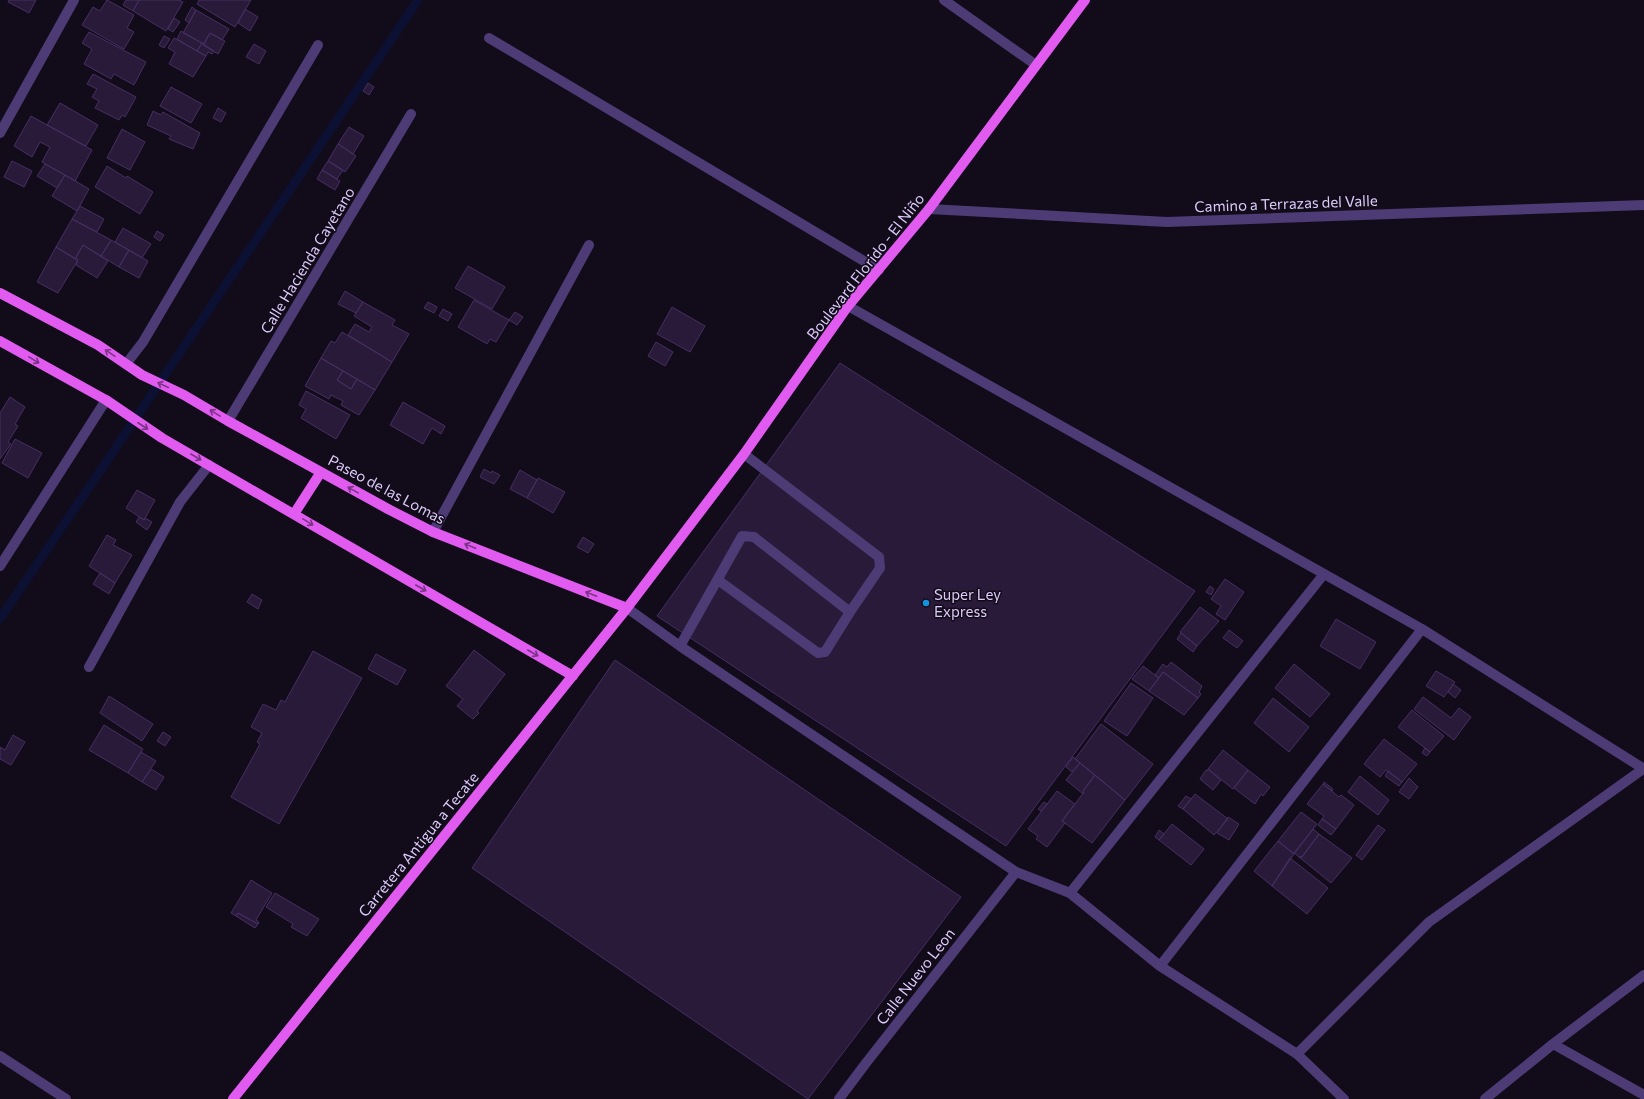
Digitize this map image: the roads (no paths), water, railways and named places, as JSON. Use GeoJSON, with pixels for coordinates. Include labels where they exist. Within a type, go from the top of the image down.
{"type":"FeatureCollection","features":[{"type":"Feature","properties":{"kind":"main road","name":"Boulevard Florido - El Niño"},"geometry":{"type":"LineString","coordinates":[[627,608],[744,454],[848,306],[929,209],[1084,0]]}},
{"type":"Feature","properties":{"kind":"main road","name":"Paseo de las Lomas"},"geometry":{"type":"LineString","coordinates":[[0,293],[98,345],[142,375],[184,395],[228,421],[388,509],[433,532],[627,608]]}},
{"type":"Feature","properties":{"kind":"main road"},"geometry":{"type":"LineString","coordinates":[[0,341],[106,400],[162,438],[573,676]]}},
{"type":"Feature","properties":{"kind":"main road"},"geometry":{"type":"LineString","coordinates":[[294,514],[321,472]]}},
{"type":"Feature","properties":{"kind":"main road","name":"Carretera Antigua a Tecate"},"geometry":{"type":"LineString","coordinates":[[233,1099],[627,608]]}},
{"type":"Feature","properties":{"kind":"street"},"geometry":{"type":"LineString","coordinates":[[0,133],[74,0]]}},
{"type":"Feature","properties":{"kind":"street"},"geometry":{"type":"LineString","coordinates":[[944,0],[1036,65]]}},
{"type":"Feature","properties":{"kind":"street"},"geometry":{"type":"LineString","coordinates":[[489,38],[879,270]]}},
{"type":"Feature","properties":{"kind":"street"},"geometry":{"type":"LineString","coordinates":[[126,364],[143,342],[318,45]]}},
{"type":"Feature","properties":{"kind":"street","name":"Calle Hacienda Cayetano"},"geometry":{"type":"LineString","coordinates":[[228,421],[411,114]]}},
{"type":"Feature","properties":{"kind":"street","name":"Camino a Terrazas del Valle"},"geometry":{"type":"LineString","coordinates":[[929,209],[1167,222],[1644,205]]}},
{"type":"Feature","properties":{"kind":"street"},"geometry":{"type":"LineString","coordinates":[[433,532],[589,245]]}},
{"type":"Feature","properties":{"kind":"street"},"geometry":{"type":"LineString","coordinates":[[848,306],[1422,629],[1643,769],[1429,922],[1297,1054]]}},
{"type":"Feature","properties":{"kind":"street"},"geometry":{"type":"LineString","coordinates":[[0,566],[106,400]]}},
{"type":"Feature","properties":{"kind":"street"},"geometry":{"type":"LineString","coordinates":[[718,580],[818,653],[821,653],[825,652],[880,568],[879,557],[744,454]]}},
{"type":"Feature","properties":{"kind":"street"},"geometry":{"type":"LineString","coordinates":[[89,667],[180,502],[209,465]]}},
{"type":"Feature","properties":{"kind":"street"},"geometry":{"type":"LineString","coordinates":[[680,646],[742,536],[754,536],[850,612]]}},
{"type":"Feature","properties":{"kind":"street"},"geometry":{"type":"LineString","coordinates":[[1070,893],[1324,574]]}},
{"type":"Feature","properties":{"kind":"street"},"geometry":{"type":"LineString","coordinates":[[627,608],[680,646],[1016,872],[1070,893],[1160,966],[1297,1054],[1344,1099]]}},
{"type":"Feature","properties":{"kind":"street"},"geometry":{"type":"LineString","coordinates":[[1160,966],[1422,629]]}},
{"type":"Feature","properties":{"kind":"street","name":"Calle Nuevo Leon"},"geometry":{"type":"LineString","coordinates":[[839,1099],[866,1062],[1016,872]]}},
{"type":"Feature","properties":{"kind":"street"},"geometry":{"type":"LineString","coordinates":[[1485,1099],[1553,1044],[1644,975]]}},
{"type":"Feature","properties":{"kind":"street"},"geometry":{"type":"LineString","coordinates":[[1553,1044],[1644,1095]]}},
{"type":"Feature","properties":{"kind":"street"},"geometry":{"type":"LineString","coordinates":[[0,1056],[66,1099]]}},
{"type":"Feature","properties":{"kind":"waterway"},"geometry":{"type":"LineString","coordinates":[[0,619],[418,0]]}},
{"type":"Feature","properties":{"kind":"place","name":"Super Ley Express"},"geometry":{"type":"Point","coordinates":[926,603]}}]}
